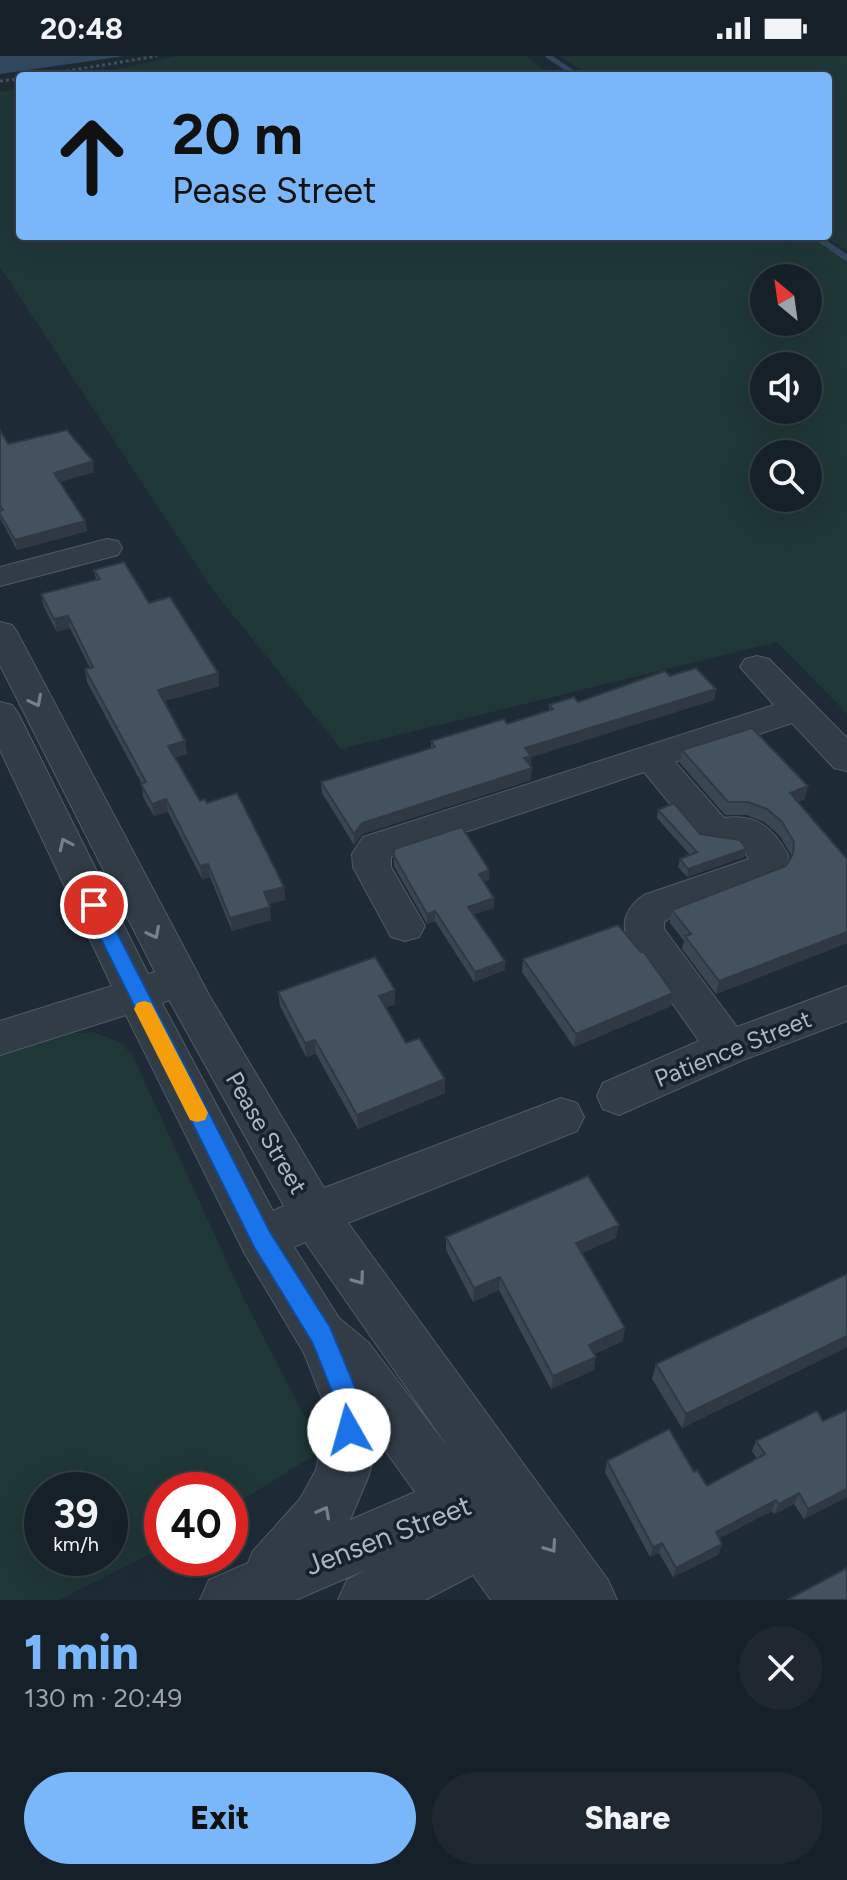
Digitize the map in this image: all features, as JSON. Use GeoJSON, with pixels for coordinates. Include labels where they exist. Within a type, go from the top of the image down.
{"type":"FeatureCollection","features":[{"type":"Feature","properties":{"kind":"street"},"geometry":{"type":"LineString","coordinates":[[0,577],[107,548]]}},
{"type":"Feature","properties":{"kind":"street","name":"Pease Street"},"geometry":{"type":"LineString","coordinates":[[0,632],[178,981],[315,1215],[482,1511],[526,1600]]}},
{"type":"Feature","properties":{"kind":"street"},"geometry":{"type":"LineString","coordinates":[[757,667],[847,759]]}},
{"type":"Feature","properties":{"kind":"street"},"geometry":{"type":"LineString","coordinates":[[405,926],[372,867],[371,854],[377,847],[798,709]]}},
{"type":"Feature","properties":{"kind":"street","name":"Pease Street"},"geometry":{"type":"LineString","coordinates":[[0,713],[137,995],[262,1239],[321,1335],[351,1360],[482,1511],[588,1600]]}},
{"type":"Feature","properties":{"kind":"street"},"geometry":{"type":"LineString","coordinates":[[650,756],[712,829],[722,833],[738,829],[747,831],[769,855],[768,866],[761,870],[658,906],[646,913],[642,922],[644,932],[728,1048]]}},
{"type":"Feature","properties":{"kind":"street"},"geometry":{"type":"LineString","coordinates":[[0,1038],[178,981]]}},
{"type":"Feature","properties":{"kind":"street","name":"Patience Street"},"geometry":{"type":"LineString","coordinates":[[619,1096],[728,1048],[847,1003]]}},
{"type":"Feature","properties":{"kind":"street"},"geometry":{"type":"LineString","coordinates":[[262,1239],[373,1189],[561,1117]]}},
{"type":"Feature","properties":{"kind":"street"},"geometry":{"type":"LineString","coordinates":[[241,1594],[299,1549],[320,1521],[336,1490],[345,1461],[350,1404],[321,1335]]}},
{"type":"Feature","properties":{"kind":"street","name":"Jensen Street"},"geometry":{"type":"LineString","coordinates":[[241,1594],[482,1511]]}},
{"type":"Feature","properties":{"kind":"street","name":"Jensen Street"},"geometry":{"type":"LineString","coordinates":[[389,1598],[451,1557],[482,1511]]}},
{"type":"Feature","properties":{"kind":"path"},"geometry":{"type":"LineString","coordinates":[[61,72],[157,56]]}},
{"type":"Feature","properties":{"kind":"green space"},"geometry":{"type":"Polygon","coordinates":[[[178,56],[526,56],[547,72],[104,72],[178,56]]]}},
{"type":"Feature","properties":{"kind":"green space"},"geometry":{"type":"Polygon","coordinates":[[[560,56],[847,56],[847,251],[831,240],[832,72],[584,72],[560,56]]]}},
{"type":"Feature","properties":{"kind":"green space"},"geometry":{"type":"Polygon","coordinates":[[[16,89],[16,240],[818,240],[847,258],[847,714],[777,642],[341,749],[212,589],[0,267],[0,92],[16,89]]]}},
{"type":"Feature","properties":{"kind":"green space"},"geometry":{"type":"Polygon","coordinates":[[[92,1032],[118,1041],[132,1054],[245,1301],[322,1450],[248,1497],[248,1472],[144,1472],[144,1557],[128,1565],[128,1472],[24,1472],[24,1576],[107,1576],[59,1600],[0,1600],[0,1055],[63,1034],[92,1032]]]}},
{"type":"Feature","properties":{"kind":"water"},"geometry":{"type":"Polygon","coordinates":[[[0,56],[125,56],[0,74],[0,56]]]}},
{"type":"Feature","properties":{"kind":"building"},"geometry":{"type":"Polygon","coordinates":[[[0,430],[8,444],[67,430],[93,461],[54,473],[85,521],[15,540],[0,514],[3,510],[0,505],[0,430]]]}},
{"type":"Feature","properties":{"kind":"building"},"geometry":{"type":"Polygon","coordinates":[[[124,562],[149,603],[170,597],[218,673],[158,690],[185,741],[168,746],[200,801],[205,799],[207,803],[237,793],[284,887],[264,892],[270,907],[230,918],[208,864],[200,866],[166,799],[152,804],[141,784],[146,782],[85,669],[93,667],[68,616],[54,619],[41,594],[100,579],[94,570],[124,562]]]}},
{"type":"Feature","properties":{"kind":"building"},"geometry":{"type":"Polygon","coordinates":[[[696,668],[716,689],[525,748],[531,756],[524,758],[532,768],[362,823],[354,834],[321,782],[435,747],[431,741],[504,719],[507,724],[553,709],[549,705],[574,697],[578,702],[665,671],[670,676],[696,668]]]}},
{"type":"Feature","properties":{"kind":"building"},"geometry":{"type":"Polygon","coordinates":[[[752,728],[808,786],[790,793],[847,859],[847,932],[719,981],[685,936],[691,934],[672,910],[786,866],[793,854],[794,842],[782,822],[767,809],[748,802],[728,802],[682,750],[752,728]]]}},
{"type":"Feature","properties":{"kind":"building"},"geometry":{"type":"Polygon","coordinates":[[[674,803],[700,834],[740,840],[746,849],[688,869],[680,859],[697,852],[658,810],[674,803]]]}},
{"type":"Feature","properties":{"kind":"building"},"geometry":{"type":"Polygon","coordinates":[[[462,827],[489,870],[479,874],[494,898],[468,907],[505,961],[475,972],[435,911],[427,914],[394,856],[394,849],[462,827]]]}},
{"type":"Feature","properties":{"kind":"building"},"geometry":{"type":"Polygon","coordinates":[[[618,925],[643,951],[673,993],[576,1034],[523,959],[618,925]]]}},
{"type":"Feature","properties":{"kind":"building"},"geometry":{"type":"Polygon","coordinates":[[[375,957],[395,990],[379,996],[406,1043],[419,1038],[445,1079],[357,1115],[315,1040],[305,1043],[278,992],[375,957]]]}},
{"type":"Feature","properties":{"kind":"building"},"geometry":{"type":"Polygon","coordinates":[[[588,1176],[619,1225],[576,1243],[625,1328],[589,1345],[596,1357],[553,1376],[500,1277],[474,1288],[446,1237],[588,1176]]]}},
{"type":"Feature","properties":{"kind":"building"},"geometry":{"type":"Polygon","coordinates":[[[847,1274],[847,1336],[686,1414],[656,1364],[847,1274]]]}},
{"type":"Feature","properties":{"kind":"building"},"geometry":{"type":"Polygon","coordinates":[[[847,1410],[847,1489],[808,1509],[799,1493],[779,1504],[776,1500],[716,1532],[722,1544],[676,1568],[662,1543],[653,1547],[607,1461],[669,1429],[694,1472],[697,1470],[707,1486],[765,1454],[756,1441],[817,1411],[823,1421],[847,1410]]]}},
{"type":"Feature","properties":{"kind":"building"},"geometry":{"type":"Polygon","coordinates":[[[847,1568],[847,1600],[787,1600],[847,1568]]]}},
{"type":"Feature","properties":{"kind":"waterway"},"geometry":{"type":"LineString","coordinates":[[548,56],[572,72]]}},
{"type":"Feature","properties":{"kind":"waterway"},"geometry":{"type":"LineString","coordinates":[[821,240],[825,243]]}},
{"type":"Feature","properties":{"kind":"waterway"},"geometry":{"type":"LineString","coordinates":[[822,241],[847,258]]}},
{"type":"Feature","properties":{"kind":"slow traffic"},"geometry":{"type":"LineString","coordinates":[[144,1009],[197,1113]]}},
{"type":"Feature","properties":{"kind":"route"},"geometry":{"type":"LineString","coordinates":[[94,905],[262,1239],[321,1335],[350,1404],[349,1430]]}}]}
